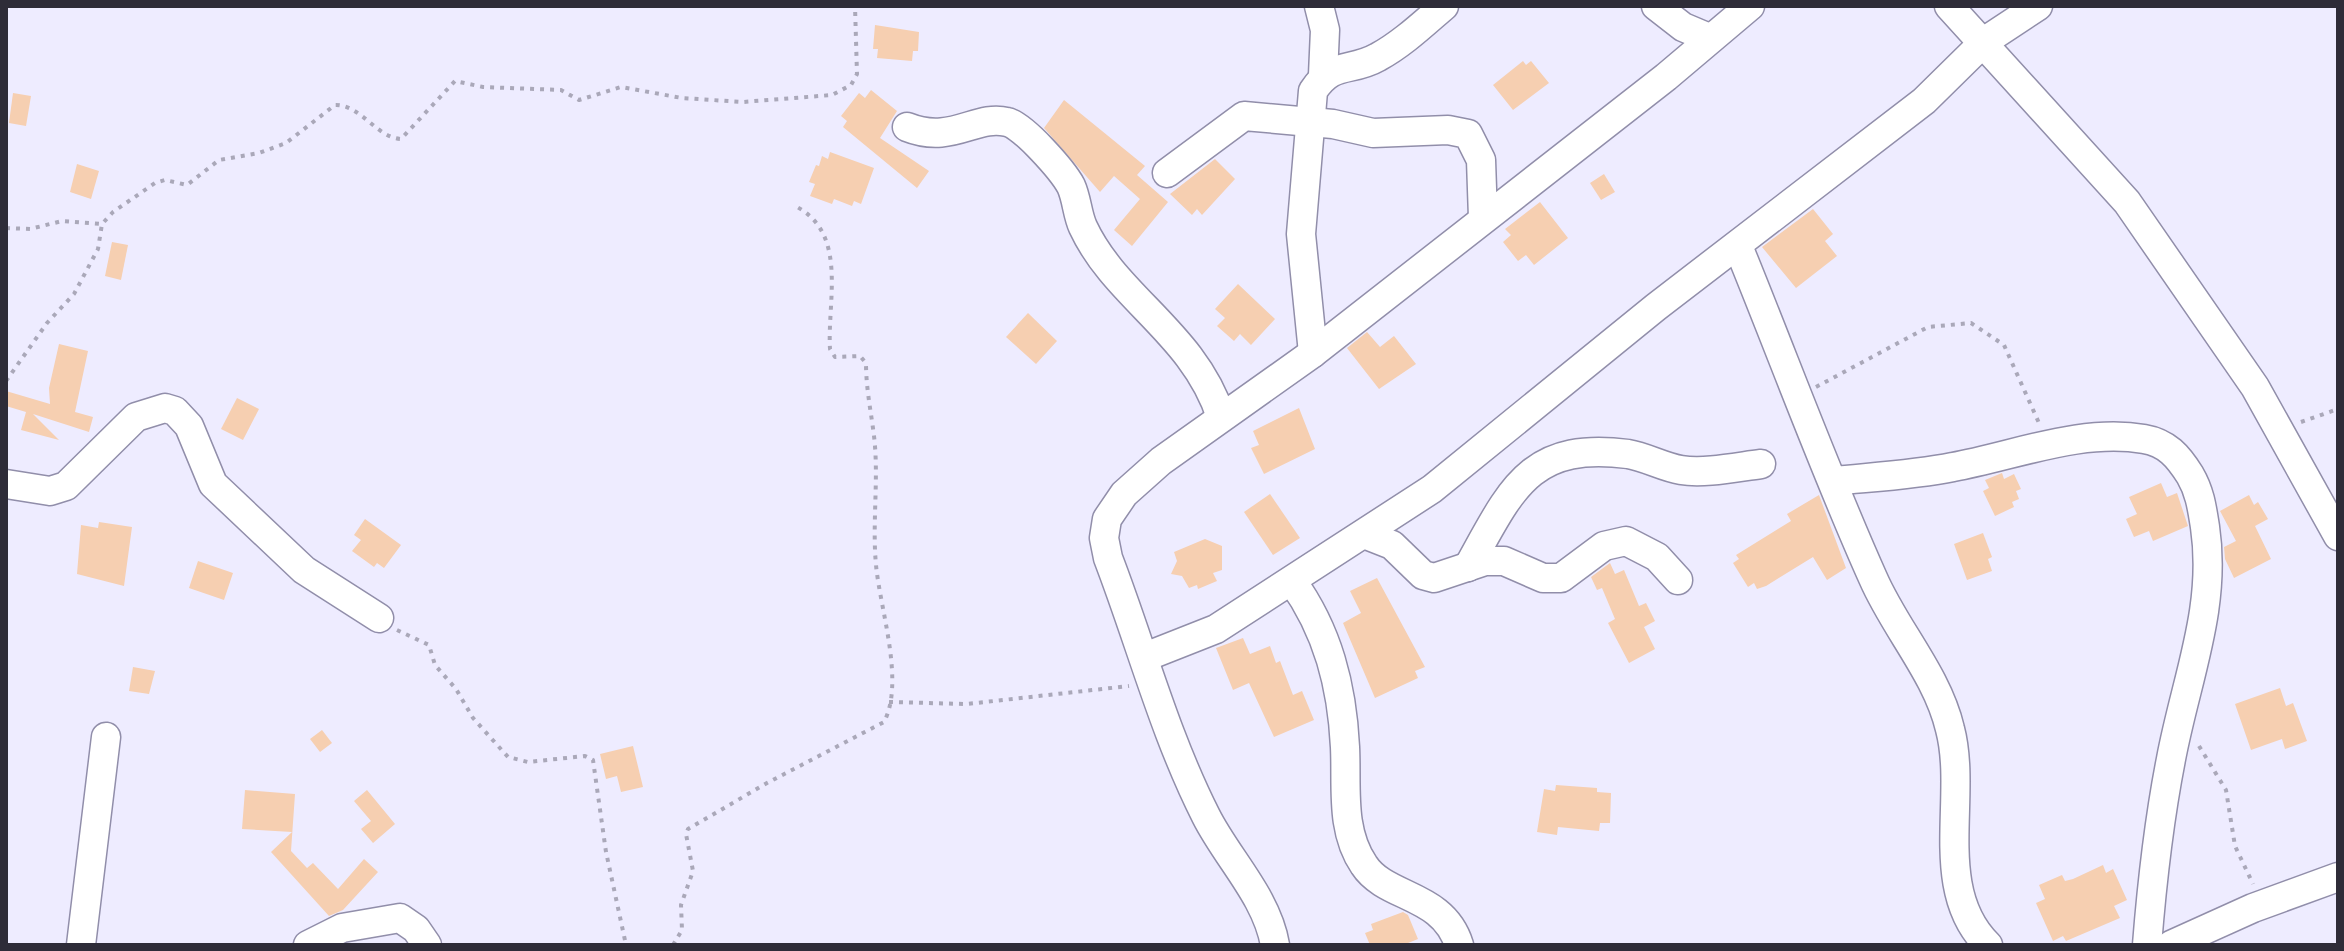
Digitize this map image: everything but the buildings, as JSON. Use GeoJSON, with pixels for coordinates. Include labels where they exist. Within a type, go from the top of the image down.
{"type":"FeatureCollection","features":[{"type":"Feature","properties":{"kind":"street"},"geometry":{"type":"LineString","coordinates":[[1313,353],[1301,234],[1313,91],[1323,75],[1325,30],[1319,6]]}},
{"type":"Feature","properties":{"kind":"street"},"geometry":{"type":"LineString","coordinates":[[1323,75],[1377,58],[1444,6]]}},
{"type":"Feature","properties":{"kind":"street"},"geometry":{"type":"LineString","coordinates":[[1656,6],[1683,27],[1709,38]]}},
{"type":"Feature","properties":{"kind":"street"},"geometry":{"type":"LineString","coordinates":[[1275,945],[1262,908],[1207,817],[1148,670],[1108,558],[1104,538],[1107,519],[1124,494],[1152,469],[1313,353],[1666,77],[1750,6]]}},
{"type":"Feature","properties":{"kind":"street"},"geometry":{"type":"LineString","coordinates":[[1949,6],[1985,41],[2127,202],[2280,428],[2338,536]]}},
{"type":"Feature","properties":{"kind":"street"},"geometry":{"type":"LineString","coordinates":[[1148,670],[1432,489],[1656,307],[1924,101],[1985,41],[2038,6]]}},
{"type":"Feature","properties":{"kind":"street"},"geometry":{"type":"LineString","coordinates":[[1167,173],[1244,116],[1309,121],[1373,133],[1448,130],[1468,134],[1481,160],[1483,218]]}},
{"type":"Feature","properties":{"kind":"street"},"geometry":{"type":"LineString","coordinates":[[907,127],[925,134],[956,132],[995,122],[1008,122],[1020,129],[1059,169],[1071,187],[1083,227],[1112,269],[1158,317],[1211,385],[1221,417]]}},
{"type":"Feature","properties":{"kind":"street"},"geometry":{"type":"LineString","coordinates":[[1738,246],[1874,581],[1923,667],[1950,726],[1954,747],[1953,825],[1961,894],[1979,935],[1988,945]]}},
{"type":"Feature","properties":{"kind":"street"},"geometry":{"type":"LineString","coordinates":[[6,484],[50,491],[66,486],[136,417],[165,408],[175,411],[189,426],[213,484],[304,570],[379,618]]}},
{"type":"Feature","properties":{"kind":"street"},"geometry":{"type":"LineString","coordinates":[[1833,481],[1952,467],[2050,445],[2098,439],[2145,439],[2164,445],[2175,454],[2195,484],[2202,504],[2210,578],[2205,617],[2182,707],[2155,856],[2147,945]]}},
{"type":"Feature","properties":{"kind":"street"},"geometry":{"type":"LineString","coordinates":[[1468,567],[1505,503],[1542,463],[1563,454],[1631,455],[1683,471],[1761,464]]}},
{"type":"Feature","properties":{"kind":"street"},"geometry":{"type":"LineString","coordinates":[[1364,534],[1392,545],[1423,575],[1434,578],[1468,567],[1504,561],[1543,578],[1561,578],[1604,546],[1626,541],[1657,557],[1678,580]]}},
{"type":"Feature","properties":{"kind":"street"},"geometry":{"type":"LineString","coordinates":[[1292,581],[1311,607],[1335,667],[1345,744],[1344,802],[1364,867],[1441,916],[1455,932],[1459,945]]}},
{"type":"Feature","properties":{"kind":"street"},"geometry":{"type":"LineString","coordinates":[[81,945],[106,737]]}},
{"type":"Feature","properties":{"kind":"street"},"geometry":{"type":"LineString","coordinates":[[2171,945],[2338,877]]}},
{"type":"Feature","properties":{"kind":"street"},"geometry":{"type":"LineString","coordinates":[[308,945],[342,928],[400,918],[416,929],[427,945]]}},
{"type":"Feature","properties":{"kind":"path"},"geometry":{"type":"LineString","coordinates":[[6,381],[47,323],[74,294],[98,249],[102,224],[113,212],[155,183],[165,180],[187,185],[219,160],[259,153],[286,143],[335,105],[345,106],[387,135],[401,139],[455,81],[483,87],[561,90],[579,100],[621,87],[682,98],[743,102],[832,95],[851,85],[857,74],[855,6]]}},
{"type":"Feature","properties":{"kind":"path"},"geometry":{"type":"LineString","coordinates":[[673,945],[682,930],[681,905],[693,871],[686,834],[688,829],[767,783],[884,722],[889,702],[893,669],[876,564],[874,438],[866,398],[866,363],[860,356],[835,357],[830,349],[831,266],[825,236],[818,222],[793,205]]}},
{"type":"Feature","properties":{"kind":"path"},"geometry":{"type":"LineString","coordinates":[[6,228],[30,229],[62,221],[102,224]]}},
{"type":"Feature","properties":{"kind":"path"},"geometry":{"type":"LineString","coordinates":[[1800,396],[1928,327],[1971,323],[2004,345],[2050,445]]}},
{"type":"Feature","properties":{"kind":"path"},"geometry":{"type":"LineString","coordinates":[[2280,428],[2338,409]]}},
{"type":"Feature","properties":{"kind":"path"},"geometry":{"type":"LineString","coordinates":[[379,618],[429,645],[435,665],[456,689],[473,718],[508,757],[528,762],[585,756],[593,760],[606,852],[626,945]]}},
{"type":"Feature","properties":{"kind":"path"},"geometry":{"type":"LineString","coordinates":[[889,702],[967,704],[1148,670]]}},
{"type":"Feature","properties":{"kind":"path"},"geometry":{"type":"LineString","coordinates":[[2182,707],[2189,729],[2226,790],[2241,865],[2253,884],[2274,901]]}}]}
